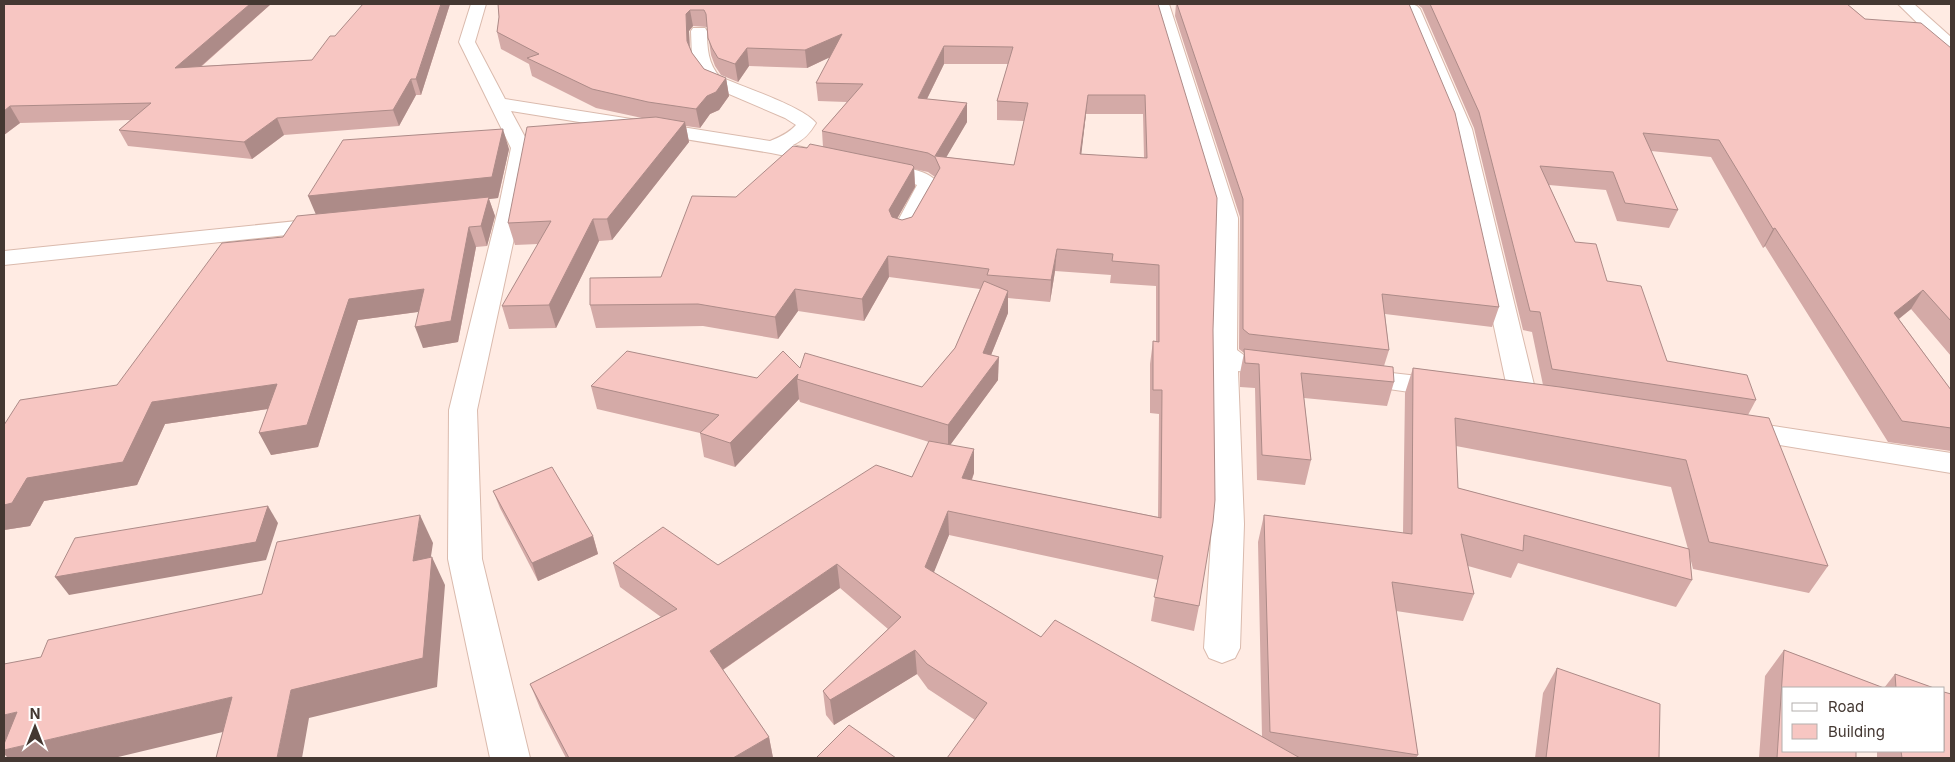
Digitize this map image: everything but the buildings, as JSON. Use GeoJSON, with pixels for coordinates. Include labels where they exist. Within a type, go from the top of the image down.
{"type":"FeatureCollection","features":[{"type":"Feature","properties":{"kind":"street"},"geometry":{"type":"LineString","coordinates":[[478,4],[467,42],[521,148],[500,207],[463,410],[465,559],[510,758]]}},
{"type":"Feature","properties":{"kind":"street"},"geometry":{"type":"LineString","coordinates":[[1161,4],[1227,218],[1224,353],[1228,524],[1222,648]]}},
{"type":"Feature","properties":{"kind":"street"},"geometry":{"type":"LineString","coordinates":[[1905,4],[1951,46]]}},
{"type":"Feature","properties":{"kind":"street"},"geometry":{"type":"LineString","coordinates":[[1412,9],[1462,129],[1523,397]]}},
{"type":"Feature","properties":{"kind":"street"},"geometry":{"type":"LineString","coordinates":[[699,31],[699,50],[705,71],[714,81],[792,114],[806,123],[802,132],[784,143],[771,147]]}},
{"type":"Feature","properties":{"kind":"street"},"geometry":{"type":"LineString","coordinates":[[498,103],[771,147],[914,176],[927,182],[928,187],[904,232]]}},
{"type":"Feature","properties":{"kind":"street"},"geometry":{"type":"LineString","coordinates":[[4,258],[351,222]]}},
{"type":"Feature","properties":{"kind":"street"},"geometry":{"type":"LineString","coordinates":[[1224,353],[1237,363],[1552,401]]}},
{"type":"Feature","properties":{"kind":"street"},"geometry":{"type":"LineString","coordinates":[[1718,427],[1951,463]]}}]}
